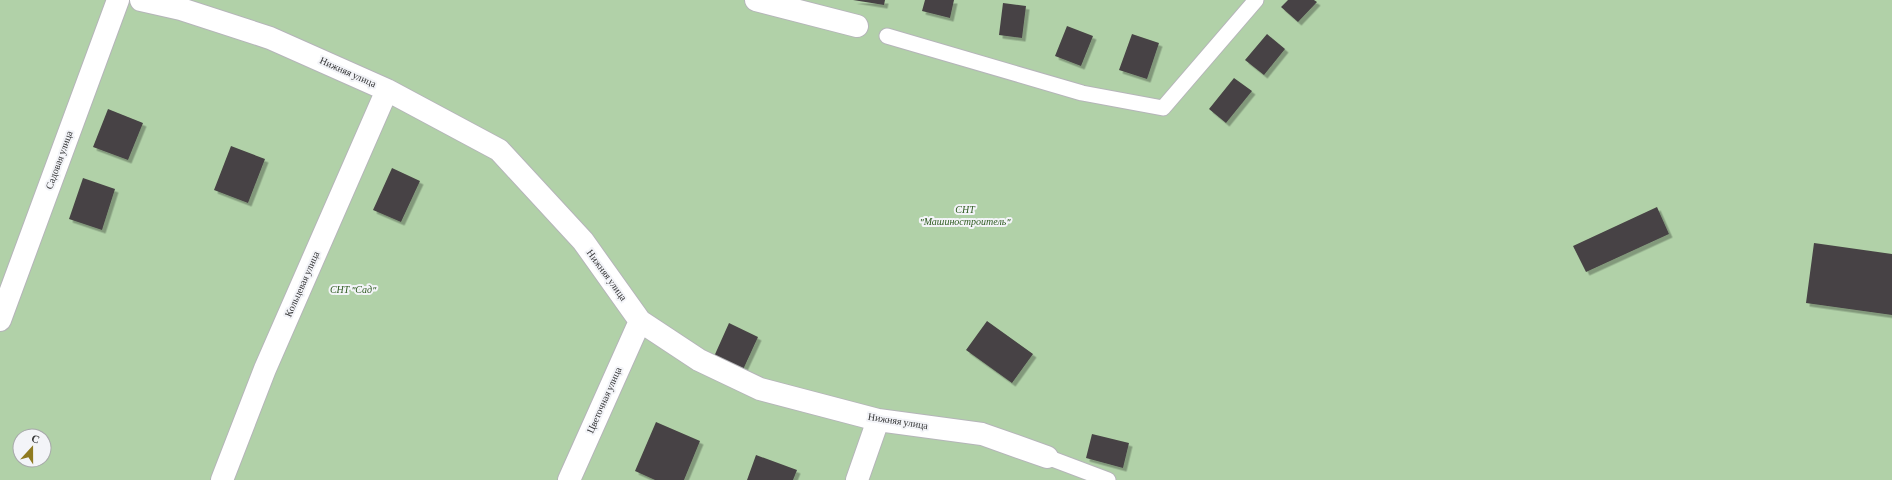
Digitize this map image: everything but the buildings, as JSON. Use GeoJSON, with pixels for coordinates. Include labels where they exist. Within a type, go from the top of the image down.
{"type":"FeatureCollection","features":[{"type":"Feature","properties":{"kind":"street","name":"Садовая улица"},"geometry":{"type":"LineString","coordinates":[[0,320],[118,0]]}},
{"type":"Feature","properties":{"kind":"street","name":"Нижняя улица"},"geometry":{"type":"LineString","coordinates":[[141,0],[181,9],[270,38],[387,90],[499,150],[583,241],[640,321],[699,360],[760,389],[878,420],[982,434],[1047,457]]}},
{"type":"Feature","properties":{"kind":"street"},"geometry":{"type":"LineString","coordinates":[[756,0],[857,26]]}},
{"type":"Feature","properties":{"kind":"street","name":"Кольцевая улица"},"geometry":{"type":"LineString","coordinates":[[222,480],[265,369],[387,90]]}},
{"type":"Feature","properties":{"kind":"street","name":"Цветочная улица"},"geometry":{"type":"LineString","coordinates":[[569,480],[640,321]]}},
{"type":"Feature","properties":{"kind":"street"},"geometry":{"type":"LineString","coordinates":[[857,480],[878,420]]}},
{"type":"Feature","properties":{"kind":"lane"},"geometry":{"type":"LineString","coordinates":[[886,36],[1082,93],[1163,108],[1256,0]]}},
{"type":"Feature","properties":{"kind":"lane","name":"Нижняя улица"},"geometry":{"type":"LineString","coordinates":[[1047,457],[1108,480]]}},
{"type":"Feature","properties":{"kind":"green space"},"geometry":{"type":"Polygon","coordinates":[[[0,0],[1892,0],[1892,480],[0,480],[0,0]]]}},
{"type":"Feature","properties":{"kind":"park label","name":"СНТ \"Машиностроитель\""},"geometry":{"type":"Point","coordinates":[965,214]}},
{"type":"Feature","properties":{"kind":"park label","name":"СНТ \"Сад\""},"geometry":{"type":"Point","coordinates":[353,289]}}]}
